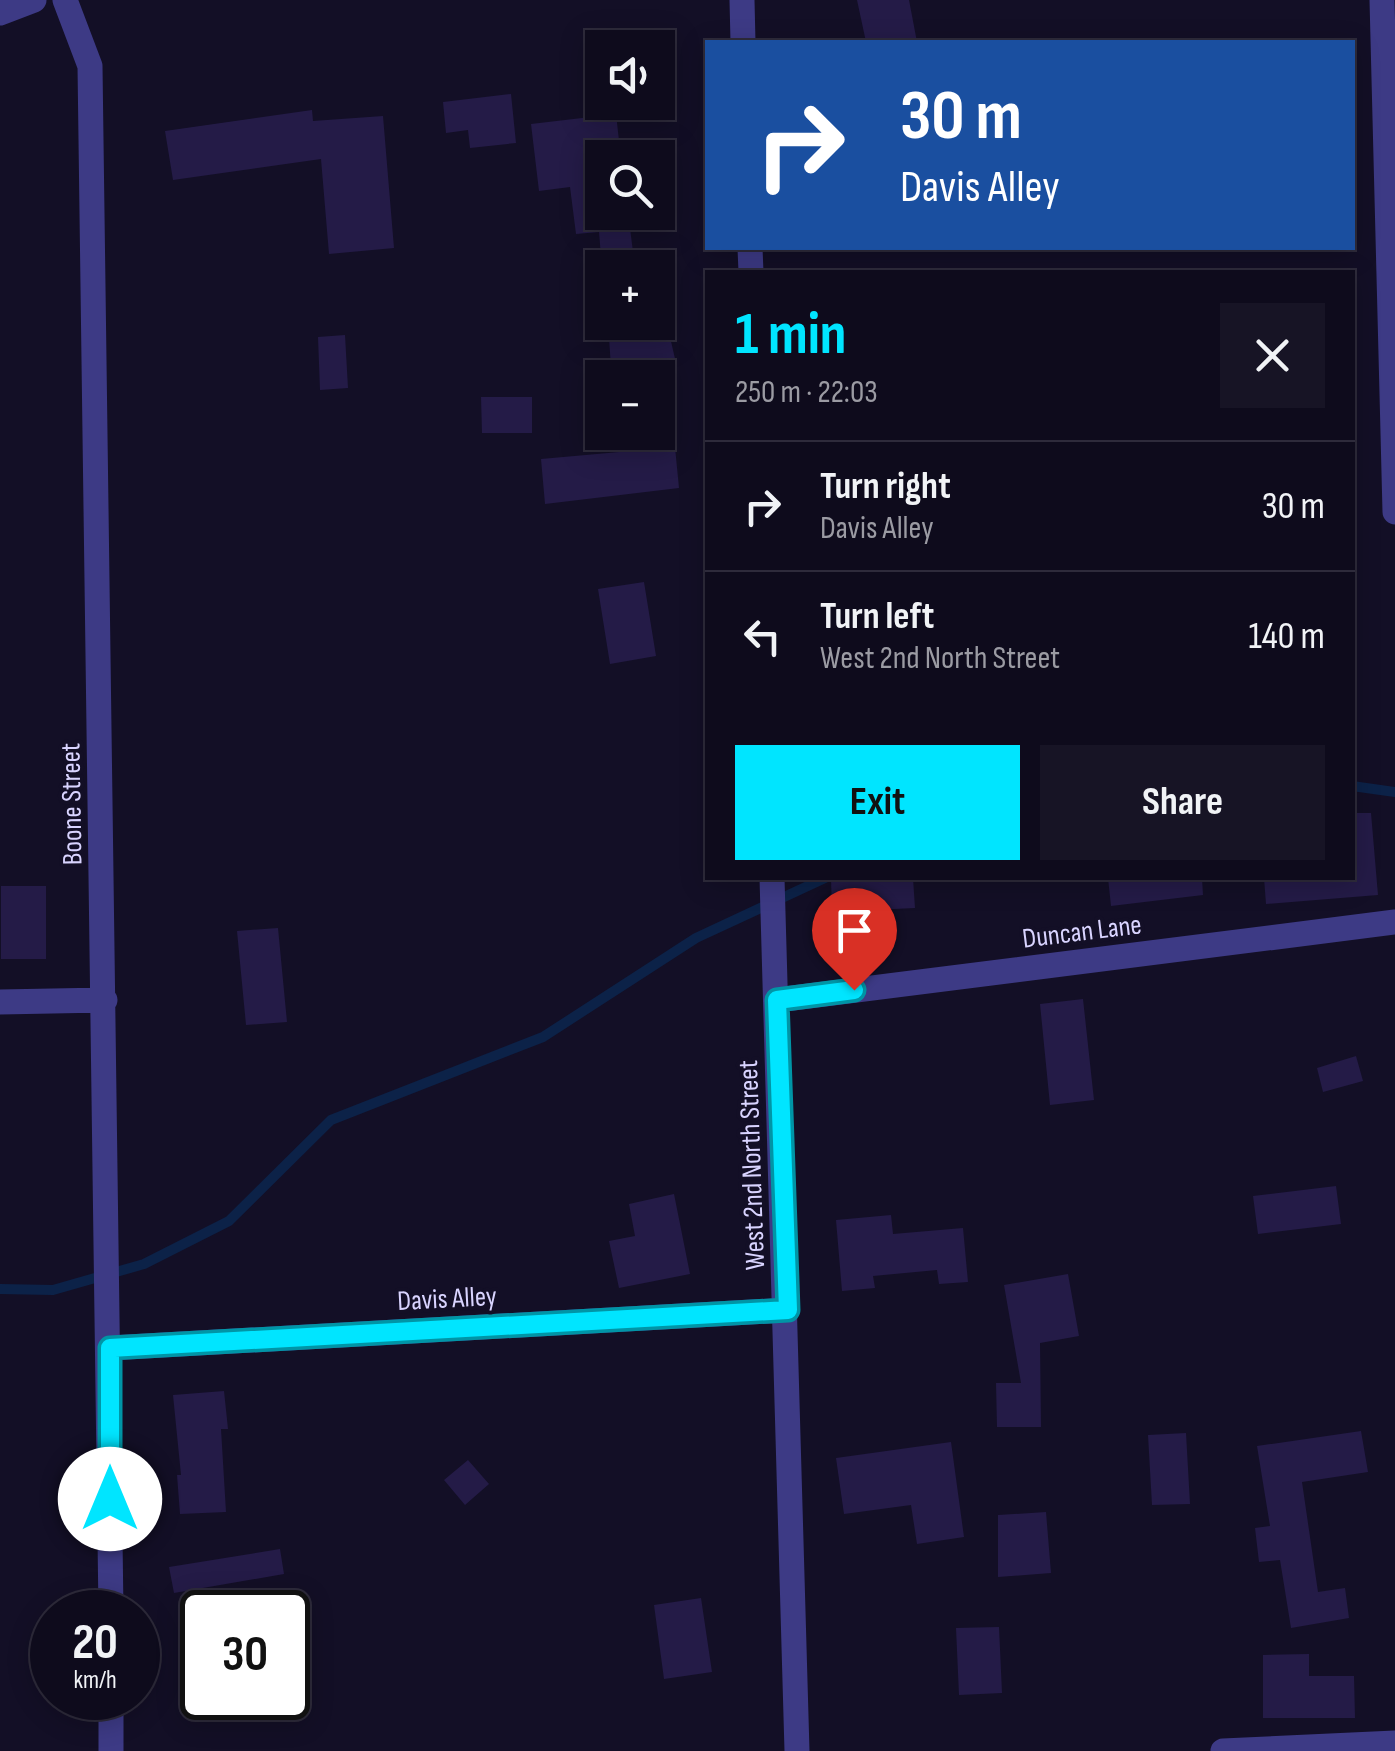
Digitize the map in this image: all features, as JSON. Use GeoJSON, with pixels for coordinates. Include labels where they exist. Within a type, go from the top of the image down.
{"type":"FeatureCollection","features":[{"type":"Feature","properties":{"kind":"street"},"geometry":{"type":"LineString","coordinates":[[0,13],[34,0]]}},
{"type":"Feature","properties":{"kind":"street","name":"Boone Street"},"geometry":{"type":"LineString","coordinates":[[65,0],[90,66],[110,1296],[111,1590]]}},
{"type":"Feature","properties":{"kind":"street"},"geometry":{"type":"LineString","coordinates":[[742,0],[743,40]]}},
{"type":"Feature","properties":{"kind":"street"},"geometry":{"type":"LineString","coordinates":[[1382,0],[1395,512]]}},
{"type":"Feature","properties":{"kind":"street","name":"West 2nd North Street"},"geometry":{"type":"LineString","coordinates":[[772,880],[788,1310],[797,1751]]}},
{"type":"Feature","properties":{"kind":"street","name":"Duncan Lane"},"geometry":{"type":"LineString","coordinates":[[777,1000],[1395,922]]}},
{"type":"Feature","properties":{"kind":"street"},"geometry":{"type":"LineString","coordinates":[[0,1002],[105,1000]]}},
{"type":"Feature","properties":{"kind":"street","name":"Davis Alley"},"geometry":{"type":"LineString","coordinates":[[110,1348],[788,1310]]}},
{"type":"Feature","properties":{"kind":"street"},"geometry":{"type":"LineString","coordinates":[[111,1720],[111,1751]]}},
{"type":"Feature","properties":{"kind":"street"},"geometry":{"type":"LineString","coordinates":[[1222,1751],[1395,1742]]}},
{"type":"Feature","properties":{"kind":"building"},"geometry":{"type":"Polygon","coordinates":[[[857,0],[909,0],[917,40],[866,40],[857,0]]]}},
{"type":"Feature","properties":{"kind":"building"},"geometry":{"type":"Polygon","coordinates":[[[511,94],[516,143],[470,148],[468,130],[446,133],[443,102],[511,94]]]}},
{"type":"Feature","properties":{"kind":"building"},"geometry":{"type":"Polygon","coordinates":[[[312,110],[313,121],[383,116],[394,248],[329,254],[321,159],[173,180],[165,131],[312,110]]]}},
{"type":"Feature","properties":{"kind":"building"},"geometry":{"type":"Polygon","coordinates":[[[585,118],[617,120],[619,140],[585,140],[585,230],[630,230],[633,250],[600,250],[599,232],[576,234],[570,187],[539,191],[531,124],[585,118]]]}},
{"type":"Feature","properties":{"kind":"building"},"geometry":{"type":"Polygon","coordinates":[[[345,335],[348,388],[320,390],[318,337],[345,335]]]}},
{"type":"Feature","properties":{"kind":"building"},"geometry":{"type":"Polygon","coordinates":[[[609,340],[671,340],[676,363],[675,360],[611,360],[609,340]]]}},
{"type":"Feature","properties":{"kind":"building"},"geometry":{"type":"Polygon","coordinates":[[[481,397],[532,397],[532,433],[482,433],[481,397]]]}},
{"type":"Feature","properties":{"kind":"building"},"geometry":{"type":"Polygon","coordinates":[[[675,447],[679,488],[545,504],[541,459],[675,447]]]}},
{"type":"Feature","properties":{"kind":"building"},"geometry":{"type":"Polygon","coordinates":[[[644,582],[656,656],[610,664],[598,589],[644,582]]]}},
{"type":"Feature","properties":{"kind":"building"},"geometry":{"type":"Polygon","coordinates":[[[1355,813],[1371,813],[1378,895],[1266,904],[1264,880],[1355,880],[1355,813]]]}},
{"type":"Feature","properties":{"kind":"building"},"geometry":{"type":"Polygon","coordinates":[[[831,880],[913,880],[915,908],[832,912],[831,880]]]}},
{"type":"Feature","properties":{"kind":"building"},"geometry":{"type":"Polygon","coordinates":[[[1108,880],[1202,880],[1203,895],[1111,906],[1108,880]]]}},
{"type":"Feature","properties":{"kind":"building"},"geometry":{"type":"Polygon","coordinates":[[[1,886],[46,886],[46,959],[1,959],[1,886]]]}},
{"type":"Feature","properties":{"kind":"building"},"geometry":{"type":"Polygon","coordinates":[[[278,928],[287,1022],[246,1025],[237,931],[278,928]]]}},
{"type":"Feature","properties":{"kind":"building"},"geometry":{"type":"Polygon","coordinates":[[[1083,999],[1094,1100],[1050,1105],[1040,1004],[1083,999]]]}},
{"type":"Feature","properties":{"kind":"building"},"geometry":{"type":"Polygon","coordinates":[[[1356,1056],[1363,1081],[1323,1092],[1317,1068],[1356,1056]]]}},
{"type":"Feature","properties":{"kind":"building"},"geometry":{"type":"Polygon","coordinates":[[[1336,1186],[1341,1224],[1258,1234],[1253,1196],[1336,1186]]]}},
{"type":"Feature","properties":{"kind":"building"},"geometry":{"type":"Polygon","coordinates":[[[674,1194],[690,1274],[619,1288],[609,1241],[635,1236],[629,1204],[674,1194]]]}},
{"type":"Feature","properties":{"kind":"building"},"geometry":{"type":"Polygon","coordinates":[[[891,1215],[893,1234],[963,1228],[968,1282],[939,1284],[937,1270],[873,1276],[875,1288],[842,1291],[836,1220],[891,1215]]]}},
{"type":"Feature","properties":{"kind":"building"},"geometry":{"type":"Polygon","coordinates":[[[1068,1274],[1079,1336],[1040,1343],[1041,1427],[997,1427],[996,1383],[1021,1383],[1004,1285],[1068,1274]]]}},
{"type":"Feature","properties":{"kind":"building"},"geometry":{"type":"Polygon","coordinates":[[[224,1391],[228,1429],[221,1429],[226,1512],[180,1514],[177,1475],[181,1475],[173,1395],[224,1391]]]}},
{"type":"Feature","properties":{"kind":"building"},"geometry":{"type":"Polygon","coordinates":[[[1361,1431],[1368,1472],[1302,1482],[1318,1592],[1345,1588],[1349,1618],[1291,1628],[1280,1560],[1259,1562],[1255,1528],[1270,1526],[1257,1446],[1361,1431]]]}},
{"type":"Feature","properties":{"kind":"building"},"geometry":{"type":"Polygon","coordinates":[[[1186,1433],[1190,1504],[1152,1505],[1148,1435],[1186,1433]]]}},
{"type":"Feature","properties":{"kind":"building"},"geometry":{"type":"Polygon","coordinates":[[[951,1442],[964,1537],[917,1544],[911,1505],[844,1514],[836,1458],[951,1442]]]}},
{"type":"Feature","properties":{"kind":"building"},"geometry":{"type":"Polygon","coordinates":[[[468,1460],[489,1484],[465,1505],[444,1480],[468,1460]]]}},
{"type":"Feature","properties":{"kind":"building"},"geometry":{"type":"Polygon","coordinates":[[[1046,1512],[1051,1573],[998,1577],[998,1515],[1046,1512]]]}},
{"type":"Feature","properties":{"kind":"building"},"geometry":{"type":"Polygon","coordinates":[[[280,1549],[284,1574],[174,1593],[169,1567],[280,1549]]]}},
{"type":"Feature","properties":{"kind":"building"},"geometry":{"type":"Polygon","coordinates":[[[701,1598],[712,1672],[664,1679],[654,1605],[701,1598]]]}},
{"type":"Feature","properties":{"kind":"building"},"geometry":{"type":"Polygon","coordinates":[[[999,1627],[1002,1693],[959,1695],[956,1628],[999,1627]]]}},
{"type":"Feature","properties":{"kind":"building"},"geometry":{"type":"Polygon","coordinates":[[[1309,1654],[1309,1676],[1354,1676],[1355,1718],[1263,1718],[1263,1655],[1309,1654]]]}},
{"type":"Feature","properties":{"kind":"waterway"},"geometry":{"type":"LineString","coordinates":[[1355,786],[1395,792]]}},
{"type":"Feature","properties":{"kind":"waterway"},"geometry":{"type":"LineString","coordinates":[[0,1289],[53,1290],[144,1264],[229,1221],[331,1120],[543,1037],[696,938],[821,880]]}},
{"type":"Feature","properties":{"kind":"route"},"geometry":{"type":"LineString","coordinates":[[110,1499],[110,1348],[788,1310],[777,1000],[854,990]]}}]}
